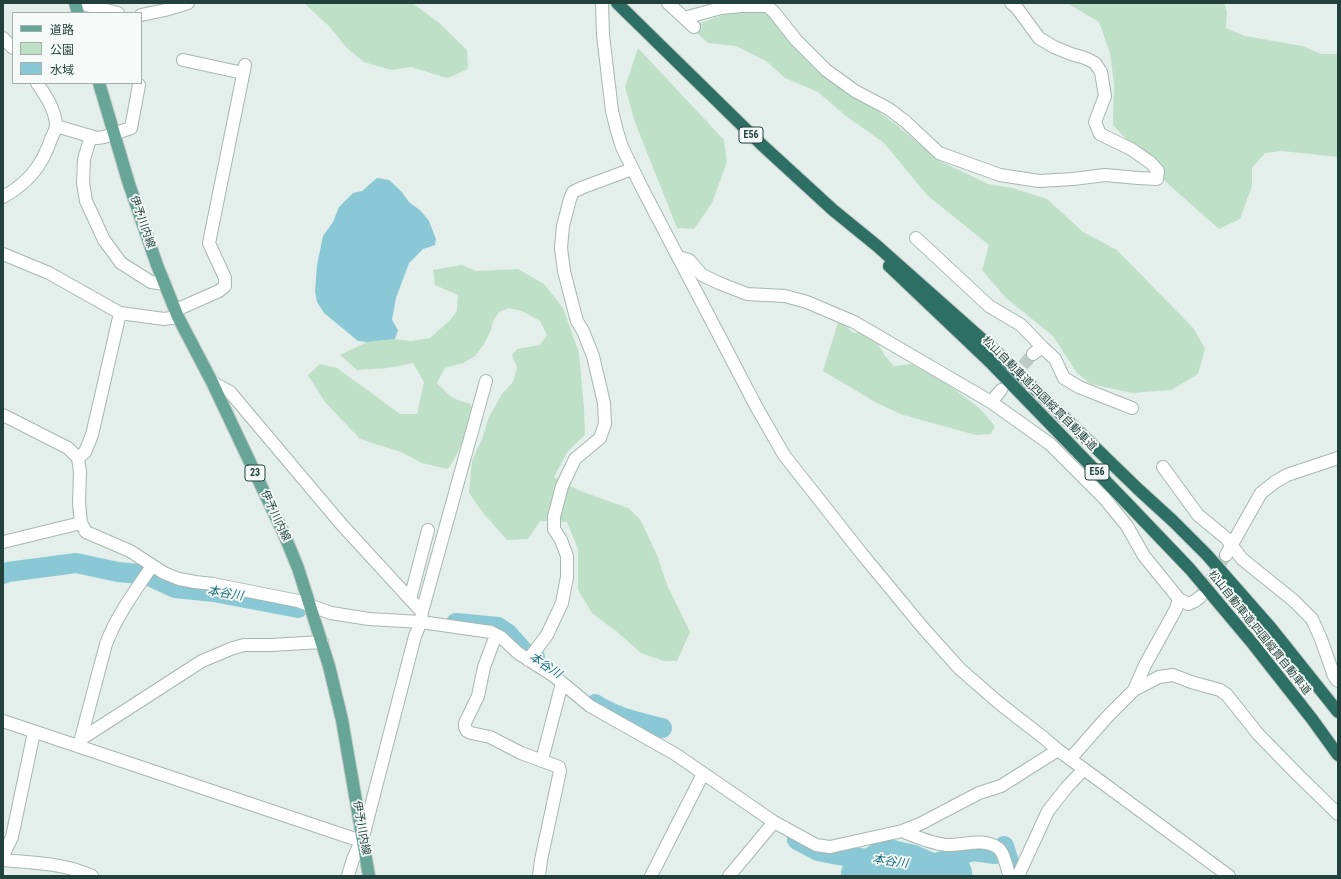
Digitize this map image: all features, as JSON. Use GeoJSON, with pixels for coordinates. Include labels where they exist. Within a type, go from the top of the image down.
{"type":"FeatureCollection","features":[{"type":"Feature","properties":{"kind":"highway","name":"松山自動車道;四国縦貫自動車道"},"geometry":{"type":"LineString","coordinates":[[617,3],[761,144],[833,210],[876,245],[1001,356],[1173,521],[1207,556],[1271,628],[1338,712]]}},
{"type":"Feature","properties":{"kind":"highway","name":"松山自動車道;四国縦貫自動車道"},"geometry":{"type":"LineString","coordinates":[[833,210],[871,250],[992,364],[1190,569],[1253,644],[1312,719],[1338,755]]}},
{"type":"Feature","properties":{"kind":"main road","name":"伊予川内線"},"geometry":{"type":"LineString","coordinates":[[99,84],[129,184],[157,265],[177,314],[212,382],[284,534],[298,568],[329,666],[342,720],[369,876]]}},
{"type":"Feature","properties":{"kind":"street"},"geometry":{"type":"LineString","coordinates":[[76,3],[114,12]]}},
{"type":"Feature","properties":{"kind":"street"},"geometry":{"type":"LineString","coordinates":[[142,15],[158,8],[188,3]]}},
{"type":"Feature","properties":{"kind":"street"},"geometry":{"type":"LineString","coordinates":[[602,3],[603,35],[612,111],[617,131],[632,169],[757,408],[784,455],[900,600],[960,669],[999,703],[1058,750],[1229,876]]}},
{"type":"Feature","properties":{"kind":"street"},"geometry":{"type":"LineString","coordinates":[[668,3],[694,28]]}},
{"type":"Feature","properties":{"kind":"street"},"geometry":{"type":"LineString","coordinates":[[684,18],[724,6],[767,6],[774,12],[796,40],[826,70],[855,91],[889,109],[906,122],[939,152],[1000,175],[1039,181],[1105,175],[1157,178],[1158,171],[1151,163],[1130,149],[1100,134],[1095,122],[1105,96],[1101,72],[1095,63],[1054,47],[1039,38],[1017,8],[1011,3]]}},
{"type":"Feature","properties":{"kind":"street"},"geometry":{"type":"LineString","coordinates":[[3,38],[12,47]]}},
{"type":"Feature","properties":{"kind":"street"},"geometry":{"type":"LineString","coordinates":[[3,254],[49,273],[120,313],[164,319],[177,314],[219,291],[225,286],[225,278],[209,243],[244,69],[183,60]]}},
{"type":"Feature","properties":{"kind":"street"},"geometry":{"type":"LineString","coordinates":[[3,197],[17,189],[35,172],[46,154],[56,126],[49,101],[38,84]]}},
{"type":"Feature","properties":{"kind":"street"},"geometry":{"type":"LineString","coordinates":[[56,126],[97,138],[131,128],[139,85]]}},
{"type":"Feature","properties":{"kind":"street"},"geometry":{"type":"LineString","coordinates":[[91,136],[84,158],[83,183],[86,201],[97,227],[104,240],[121,263],[151,282],[165,284]]}},
{"type":"Feature","properties":{"kind":"street"},"geometry":{"type":"LineString","coordinates":[[528,660],[547,635],[562,603],[568,576],[567,556],[561,540],[554,529],[554,517],[562,486],[575,459],[600,438],[606,424],[604,403],[593,356],[583,331],[577,321],[564,272],[561,248],[563,226],[573,192],[632,169]]}},
{"type":"Feature","properties":{"kind":"street"},"geometry":{"type":"LineString","coordinates":[[916,238],[989,306],[1021,326],[1037,350],[1055,359],[1064,378],[1079,387],[1132,408]]}},
{"type":"Feature","properties":{"kind":"street"},"geometry":{"type":"LineString","coordinates":[[678,257],[689,260],[702,275],[747,294],[785,296],[800,300],[854,322],[991,402],[1050,444],[1105,500],[1127,526],[1144,556],[1178,599],[1188,604],[1200,597]]}},
{"type":"Feature","properties":{"kind":"street"},"geometry":{"type":"LineString","coordinates":[[78,458],[84,452],[92,435],[120,313]]}},
{"type":"Feature","properties":{"kind":"street"},"geometry":{"type":"LineString","coordinates":[[348,876],[353,859],[363,836],[415,636],[486,381]]}},
{"type":"Feature","properties":{"kind":"street"},"geometry":{"type":"LineString","coordinates":[[212,382],[230,392],[342,525],[410,599],[421,617]]}},
{"type":"Feature","properties":{"kind":"street"},"geometry":{"type":"LineString","coordinates":[[991,402],[1001,390]]}},
{"type":"Feature","properties":{"kind":"street"},"geometry":{"type":"LineString","coordinates":[[3,416],[68,448],[78,458],[80,472],[79,503],[81,523],[86,532],[130,551],[152,566],[178,579],[213,584],[298,601],[331,613],[369,619],[421,617],[491,632],[528,660],[554,676],[590,706],[675,754],[774,822],[816,845],[830,847],[902,831],[920,824],[979,793],[1001,786],[1058,750]]}},
{"type":"Feature","properties":{"kind":"street"},"geometry":{"type":"LineString","coordinates":[[1228,550],[1261,493],[1287,475],[1338,458]]}},
{"type":"Feature","properties":{"kind":"street"},"geometry":{"type":"LineString","coordinates":[[1163,467],[1198,515],[1226,538],[1228,550],[1242,559],[1293,600],[1312,619],[1334,676],[1338,681]]}},
{"type":"Feature","properties":{"kind":"street"},"geometry":{"type":"LineString","coordinates":[[3,542],[81,523]]}},
{"type":"Feature","properties":{"kind":"street"},"geometry":{"type":"LineString","coordinates":[[410,599],[428,530]]}},
{"type":"Feature","properties":{"kind":"street"},"geometry":{"type":"LineString","coordinates":[[80,743],[111,630],[152,566]]}},
{"type":"Feature","properties":{"kind":"street"},"geometry":{"type":"LineString","coordinates":[[1134,690],[1145,665],[1176,609],[1178,599]]}},
{"type":"Feature","properties":{"kind":"street"},"geometry":{"type":"LineString","coordinates":[[496,635],[484,667],[478,696],[465,723],[465,727],[467,731],[471,733],[490,737],[521,753],[559,767],[560,771],[539,876]]}},
{"type":"Feature","properties":{"kind":"street"},"geometry":{"type":"LineString","coordinates":[[80,743],[202,661],[233,648],[244,645],[322,642]]}},
{"type":"Feature","properties":{"kind":"street"},"geometry":{"type":"LineString","coordinates":[[1070,759],[1108,716],[1134,690],[1159,677],[1173,676],[1220,690],[1227,695],[1258,734],[1296,774],[1338,814]]}},
{"type":"Feature","properties":{"kind":"street"},"geometry":{"type":"LineString","coordinates":[[542,760],[562,683]]}},
{"type":"Feature","properties":{"kind":"street"},"geometry":{"type":"LineString","coordinates":[[3,721],[34,732],[80,743],[355,839],[363,836]]}},
{"type":"Feature","properties":{"kind":"street"},"geometry":{"type":"LineString","coordinates":[[3,856],[12,837],[34,732]]}},
{"type":"Feature","properties":{"kind":"street"},"geometry":{"type":"LineString","coordinates":[[1018,876],[1048,811],[1067,786],[1084,769]]}},
{"type":"Feature","properties":{"kind":"street"},"geometry":{"type":"LineString","coordinates":[[651,876],[703,774]]}},
{"type":"Feature","properties":{"kind":"street"},"geometry":{"type":"LineString","coordinates":[[730,876],[774,822]]}},
{"type":"Feature","properties":{"kind":"street"},"geometry":{"type":"LineString","coordinates":[[902,831],[932,842],[947,845],[976,842],[998,848],[1003,854],[1010,876]]}},
{"type":"Feature","properties":{"kind":"street"},"geometry":{"type":"LineString","coordinates":[[3,860],[64,867],[92,876]]}},
{"type":"Feature","properties":{"kind":"green space"},"geometry":{"type":"Polygon","coordinates":[[[304,3],[412,3],[438,22],[467,50],[468,69],[447,78],[411,67],[391,70],[364,62],[347,48],[328,25],[304,3]]]}},
{"type":"Feature","properties":{"kind":"green space"},"geometry":{"type":"Polygon","coordinates":[[[1067,3],[1224,3],[1227,11],[1226,28],[1245,36],[1302,46],[1321,54],[1338,54],[1338,157],[1282,151],[1265,153],[1252,168],[1252,186],[1240,219],[1219,229],[1167,183],[1113,125],[1114,84],[1110,53],[1099,22],[1067,3]]]}},
{"type":"Feature","properties":{"kind":"green space"},"geometry":{"type":"Polygon","coordinates":[[[753,7],[766,13],[785,31],[802,56],[898,126],[940,161],[988,184],[1012,188],[1047,199],[1083,232],[1117,250],[1194,329],[1205,349],[1198,374],[1171,390],[1132,393],[1091,384],[1077,373],[1053,336],[1005,297],[982,270],[989,245],[928,196],[884,143],[846,116],[818,92],[785,78],[766,61],[736,46],[708,43],[690,27],[731,12],[753,7]]]}},
{"type":"Feature","properties":{"kind":"green space"},"geometry":{"type":"Polygon","coordinates":[[[638,48],[724,140],[727,162],[712,203],[694,229],[677,228],[635,122],[625,87],[638,48]]]}},
{"type":"Feature","properties":{"kind":"green space"},"geometry":{"type":"Polygon","coordinates":[[[462,265],[476,271],[518,269],[544,284],[563,308],[579,353],[585,435],[568,451],[554,477],[580,491],[628,508],[640,519],[657,555],[667,585],[690,632],[677,661],[664,661],[641,653],[616,631],[592,613],[578,590],[578,549],[567,522],[540,521],[528,539],[507,540],[484,514],[469,493],[472,461],[482,439],[489,417],[502,394],[513,382],[517,368],[512,355],[517,349],[540,345],[547,335],[540,321],[522,311],[509,308],[499,312],[493,321],[491,330],[484,344],[475,356],[463,363],[445,368],[437,383],[451,396],[469,403],[474,409],[460,448],[448,469],[422,463],[401,452],[360,439],[325,402],[308,375],[320,364],[337,368],[400,414],[417,414],[424,382],[413,363],[388,368],[357,370],[340,355],[367,342],[395,339],[411,341],[430,338],[450,320],[457,311],[458,295],[435,285],[433,270],[462,265]]]}},
{"type":"Feature","properties":{"kind":"green space"},"geometry":{"type":"Polygon","coordinates":[[[838,323],[845,325],[853,333],[867,332],[875,339],[885,356],[894,366],[912,364],[953,388],[980,409],[995,426],[991,434],[976,435],[903,415],[877,403],[823,371],[838,323]]]}},
{"type":"Feature","properties":{"kind":"water"},"geometry":{"type":"Polygon","coordinates":[[[377,178],[389,180],[401,191],[409,202],[421,211],[429,221],[436,239],[435,245],[423,249],[409,263],[396,298],[392,320],[398,330],[395,339],[367,342],[358,341],[324,313],[317,302],[315,291],[317,265],[323,236],[333,222],[339,207],[353,193],[362,191],[377,178]]]}},
{"type":"Feature","properties":{"kind":"water"},"geometry":{"type":"Polygon","coordinates":[[[892,839],[916,845],[941,855],[964,857],[970,864],[972,876],[841,876],[844,863],[852,857],[874,843],[892,839]]]}},
{"type":"Feature","properties":{"kind":"waterway","name":"本谷川"},"geometry":{"type":"LineString","coordinates":[[3,574],[8,572],[76,563],[118,572],[141,574]]}},
{"type":"Feature","properties":{"kind":"waterway","name":"本谷川"},"geometry":{"type":"LineString","coordinates":[[153,578],[175,588],[214,592],[298,608]]}},
{"type":"Feature","properties":{"kind":"waterway","name":"本谷川"},"geometry":{"type":"LineString","coordinates":[[456,623],[498,627],[507,633],[524,652],[535,657]]}},
{"type":"Feature","properties":{"kind":"waterway","name":"本谷川"},"geometry":{"type":"LineString","coordinates":[[595,704],[618,716],[662,728]]}},
{"type":"Feature","properties":{"kind":"waterway","name":"本谷川"},"geometry":{"type":"LineString","coordinates":[[797,840],[818,851],[880,861]]}},
{"type":"Feature","properties":{"kind":"waterway","name":"本谷川"},"geometry":{"type":"LineString","coordinates":[[933,864],[973,851],[995,854],[1004,846],[1009,862]]}},
{"type":"Feature","properties":{"kind":"tunnel"},"geometry":{"type":"LineString","coordinates":[[1011,379],[1033,354]]}},
{"type":"Feature","properties":{"kind":"tunnel"},"geometry":{"type":"LineString","coordinates":[[1200,596],[1226,555]]}}]}
